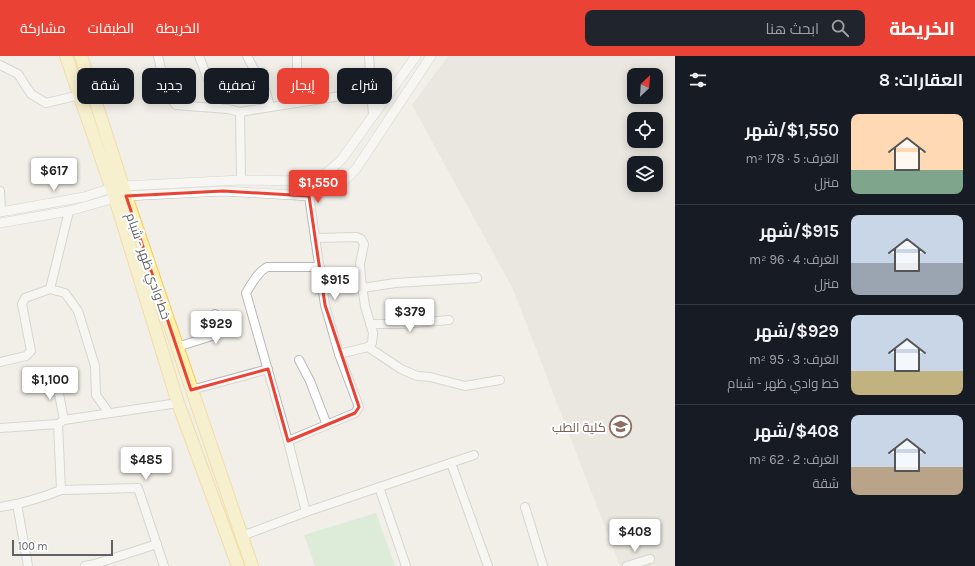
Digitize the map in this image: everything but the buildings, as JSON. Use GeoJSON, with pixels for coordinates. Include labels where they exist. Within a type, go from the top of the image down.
{"type":"FeatureCollection","features":[{"type":"Feature","properties":{"kind":"main road","name":"خط وادي ظهر - شبام"},"geometry":{"type":"LineString","coordinates":[[66,56],[77,87]]}},
{"type":"Feature","properties":{"kind":"main road","name":"خط وادي ظهر - شبام"},"geometry":{"type":"LineString","coordinates":[[81,56],[178,403],[238,566]]}},
{"type":"Feature","properties":{"kind":"main road","name":"خط وادي ظهر - شبام"},"geometry":{"type":"LineString","coordinates":[[84,104],[119,192],[177,347],[252,566]]}},
{"type":"Feature","properties":{"kind":"street"},"geometry":{"type":"LineString","coordinates":[[158,56],[167,95],[176,105],[219,108],[240,112],[290,104]]}},
{"type":"Feature","properties":{"kind":"street"},"geometry":{"type":"LineString","coordinates":[[199,56],[219,108]]}},
{"type":"Feature","properties":{"kind":"street"},"geometry":{"type":"LineString","coordinates":[[247,56],[266,92],[270,107]]}},
{"type":"Feature","properties":{"kind":"street"},"geometry":{"type":"LineString","coordinates":[[297,56],[297,68]]}},
{"type":"Feature","properties":{"kind":"street"},"geometry":{"type":"LineString","coordinates":[[369,56],[370,68]]}},
{"type":"Feature","properties":{"kind":"street"},"geometry":{"type":"LineString","coordinates":[[0,191],[1,212],[119,192],[241,180],[307,181],[318,178],[329,171],[342,159],[416,56]]}},
{"type":"Feature","properties":{"kind":"street"},"geometry":{"type":"LineString","coordinates":[[0,223],[69,211],[119,192],[223,191],[309,196],[327,191],[340,184],[356,169],[430,56]]}},
{"type":"Feature","properties":{"kind":"street"},"geometry":{"type":"LineString","coordinates":[[0,66],[18,74],[31,94],[46,103],[77,96]]}},
{"type":"Feature","properties":{"kind":"street"},"geometry":{"type":"LineString","coordinates":[[373,104],[373,116]]}},
{"type":"Feature","properties":{"kind":"street"},"geometry":{"type":"LineString","coordinates":[[240,112],[241,180]]}},
{"type":"Feature","properties":{"kind":"street"},"geometry":{"type":"LineString","coordinates":[[288,442],[356,413],[359,407],[339,354],[325,305],[309,196]]}},
{"type":"Feature","properties":{"kind":"street"},"geometry":{"type":"LineString","coordinates":[[50,289],[69,211]]}},
{"type":"Feature","properties":{"kind":"street"},"geometry":{"type":"LineString","coordinates":[[315,238],[357,237],[361,239],[364,244],[360,264],[365,306],[373,333],[372,343],[368,347],[339,354]]}},
{"type":"Feature","properties":{"kind":"street"},"geometry":{"type":"LineString","coordinates":[[306,512],[246,293],[262,270],[267,267],[320,267]]}},
{"type":"Feature","properties":{"kind":"street"},"geometry":{"type":"LineString","coordinates":[[363,288],[395,283],[477,278]]}},
{"type":"Feature","properties":{"kind":"street"},"geometry":{"type":"LineString","coordinates":[[0,362],[26,356],[31,351],[22,304],[25,298],[50,289],[65,293],[78,311],[95,366],[96,395],[109,413]]}},
{"type":"Feature","properties":{"kind":"street"},"geometry":{"type":"LineString","coordinates":[[177,347],[212,336],[218,329],[215,314]]}},
{"type":"Feature","properties":{"kind":"street"},"geometry":{"type":"LineString","coordinates":[[370,324],[401,324],[449,320]]}},
{"type":"Feature","properties":{"kind":"street"},"geometry":{"type":"LineString","coordinates":[[368,347],[401,369],[418,376],[430,376],[465,386],[500,380]]}},
{"type":"Feature","properties":{"kind":"street"},"geometry":{"type":"LineString","coordinates":[[299,360],[310,381],[327,425]]}},
{"type":"Feature","properties":{"kind":"street"},"geometry":{"type":"LineString","coordinates":[[191,390],[268,369]]}},
{"type":"Feature","properties":{"kind":"street"},"geometry":{"type":"LineString","coordinates":[[56,378],[61,422],[61,490]]}},
{"type":"Feature","properties":{"kind":"street"},"geometry":{"type":"LineString","coordinates":[[0,428],[61,422],[178,403]]}},
{"type":"Feature","properties":{"kind":"street"},"geometry":{"type":"LineString","coordinates":[[242,536],[306,512],[474,455]]}},
{"type":"Feature","properties":{"kind":"street"},"geometry":{"type":"LineString","coordinates":[[451,463],[488,566]]}},
{"type":"Feature","properties":{"kind":"street"},"geometry":{"type":"LineString","coordinates":[[379,487],[406,566]]}},
{"type":"Feature","properties":{"kind":"street"},"geometry":{"type":"LineString","coordinates":[[0,507],[39,498],[61,490],[138,488],[164,566]]}},
{"type":"Feature","properties":{"kind":"street"},"geometry":{"type":"LineString","coordinates":[[17,504],[28,566]]}},
{"type":"Feature","properties":{"kind":"street"},"geometry":{"type":"LineString","coordinates":[[525,507],[543,566]]}},
{"type":"Feature","properties":{"kind":"street"},"geometry":{"type":"LineString","coordinates":[[85,566],[99,564],[157,544]]}},
{"type":"Feature","properties":{"kind":"street"},"geometry":{"type":"LineString","coordinates":[[627,566],[650,560]]}},
{"type":"Feature","properties":{"kind":"highlighted area"},"geometry":{"type":"Polygon","coordinates":[[[223,191],[309,196],[325,305],[359,407],[355,413],[288,441],[268,369],[191,390],[126,196],[223,191]]]}},
{"type":"Feature","properties":{"kind":"shaded area","name":"كلية الطب"},"geometry":{"type":"Polygon","coordinates":[[[448,56],[675,56],[675,566],[620,566],[513,289],[412,105],[448,56]]]}},
{"type":"Feature","properties":{"kind":"green space"},"geometry":{"type":"Polygon","coordinates":[[[376,513],[395,566],[315,566],[304,535],[376,513]]]}},
{"type":"Feature","properties":{"kind":"place","name":"كلية الطب"},"geometry":{"type":"Point","coordinates":[621,427]}}]}
